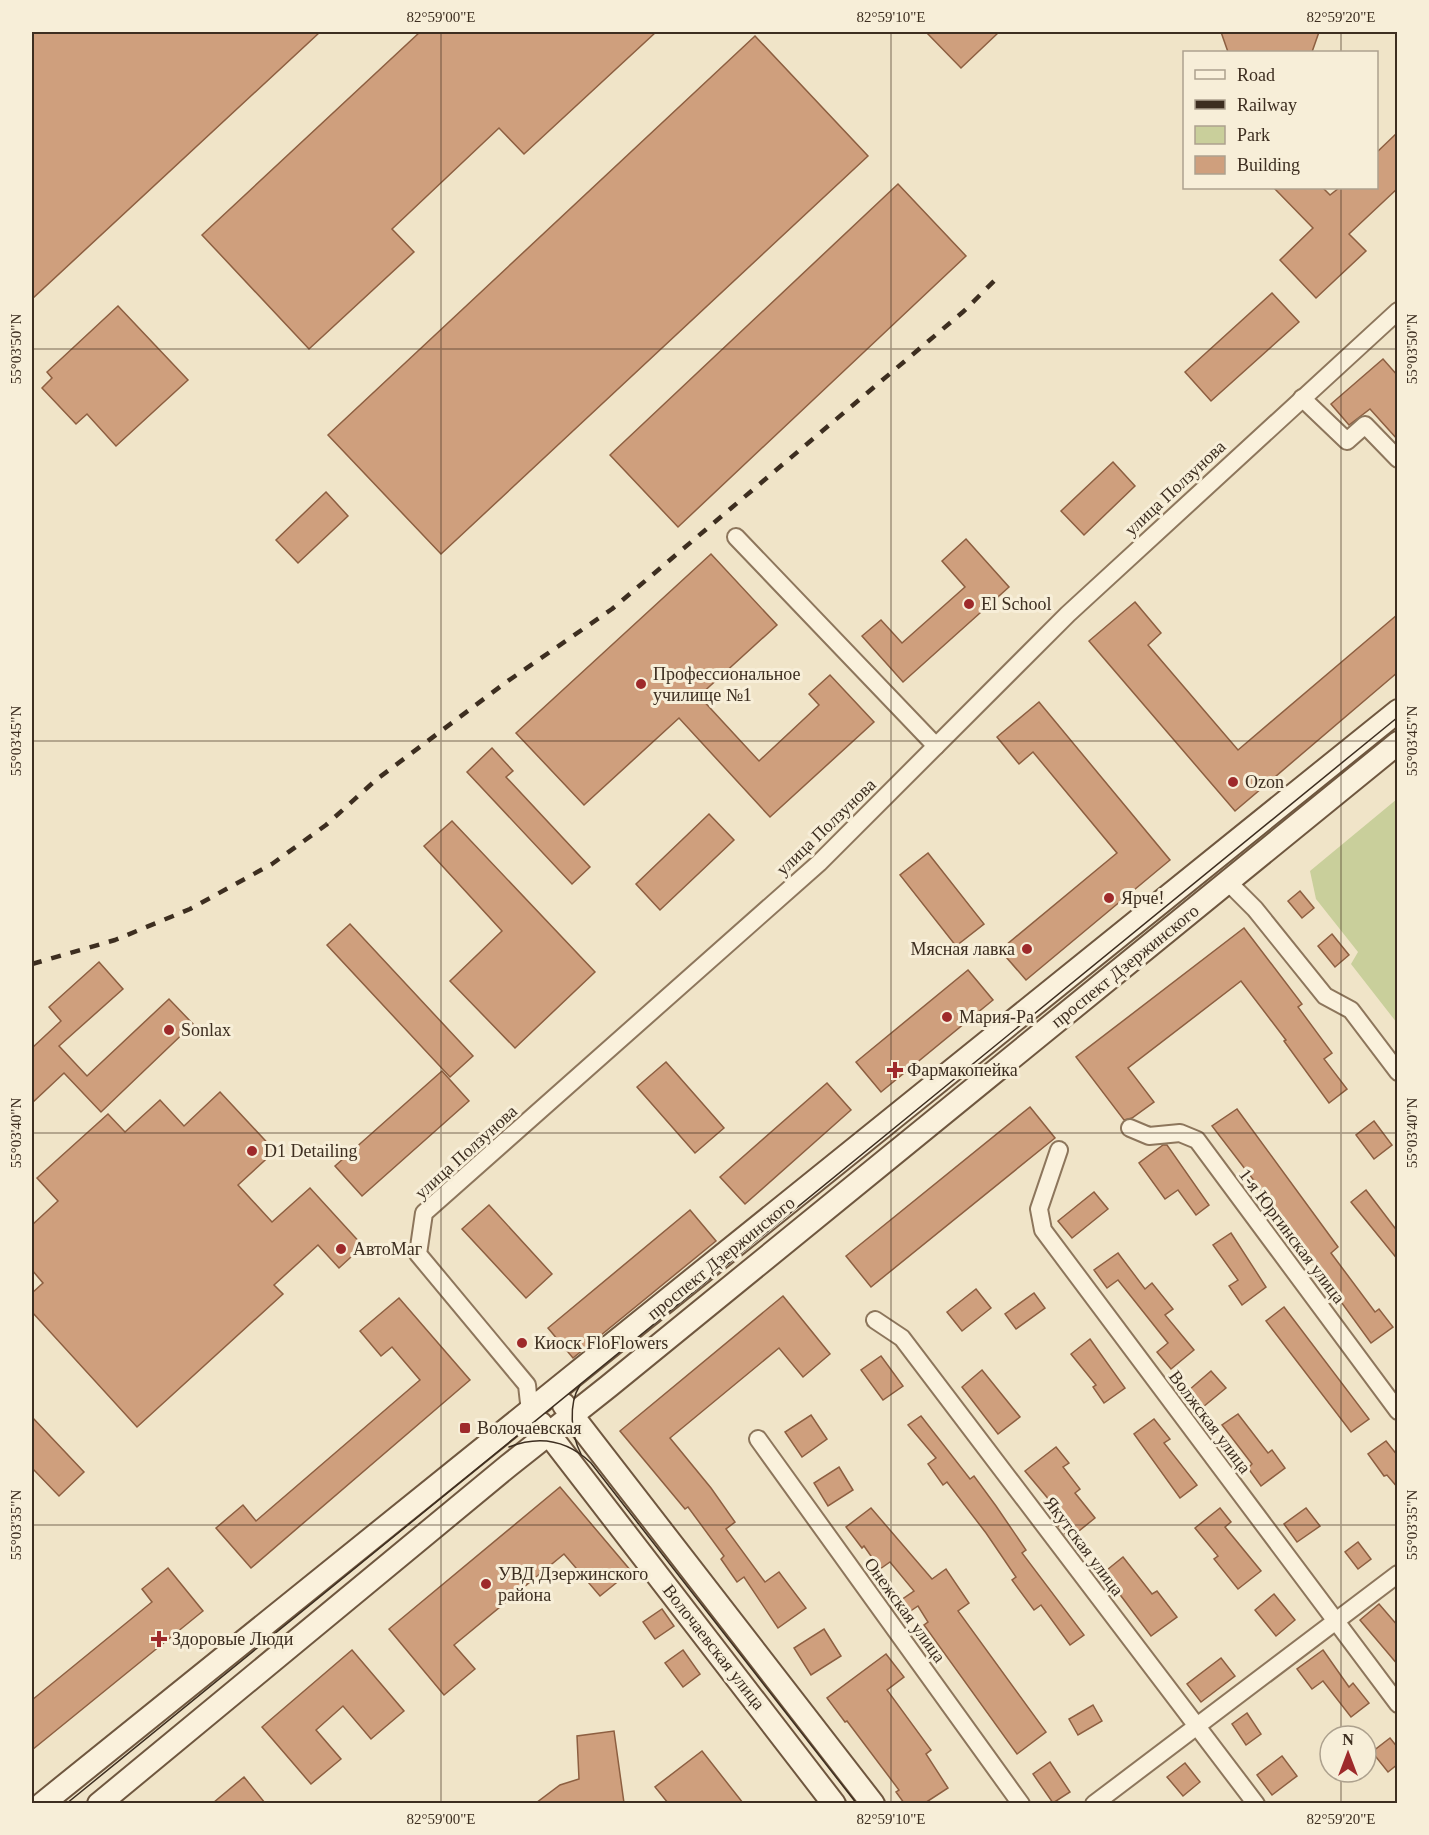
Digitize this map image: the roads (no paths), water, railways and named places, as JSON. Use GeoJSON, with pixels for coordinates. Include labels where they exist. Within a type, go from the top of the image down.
{"type":"FeatureCollection","features":[{"type":"Feature","properties":{"kind":"main road","name":"проспект Дзержинского"},"geometry":{"type":"LineString","coordinates":[[42,1803],[1398,711]]}},
{"type":"Feature","properties":{"kind":"main road","name":"проспект Дзержинского"},"geometry":{"type":"LineString","coordinates":[[99,1803],[1398,743]]}},
{"type":"Feature","properties":{"kind":"main road"},"geometry":{"type":"LineString","coordinates":[[1210,863],[1228,882]]}},
{"type":"Feature","properties":{"kind":"main road","name":"Волочаевская улица"},"geometry":{"type":"LineString","coordinates":[[554,1392],[873,1803]]}},
{"type":"Feature","properties":{"kind":"main road","name":"Волочаевская улица"},"geometry":{"type":"LineString","coordinates":[[530,1412],[834,1803]]}},
{"type":"Feature","properties":{"kind":"street","name":"улица Ползунова"},"geometry":{"type":"LineString","coordinates":[[527,1385],[418,1254],[424,1213],[819,863],[1068,614],[1398,311]]}},
{"type":"Feature","properties":{"kind":"street"},"geometry":{"type":"LineString","coordinates":[[1302,398],[1347,441],[1365,425],[1398,459]]}},
{"type":"Feature","properties":{"kind":"street"},"geometry":{"type":"LineString","coordinates":[[735,537],[936,746]]}},
{"type":"Feature","properties":{"kind":"street"},"geometry":{"type":"LineString","coordinates":[[1228,882],[1255,909],[1325,996],[1351,1010],[1398,1072]]}},
{"type":"Feature","properties":{"kind":"street","name":"1-я Юргинская улица"},"geometry":{"type":"LineString","coordinates":[[1130,1128],[1149,1136],[1180,1133],[1197,1140],[1398,1411]]}},
{"type":"Feature","properties":{"kind":"street","name":"Волжская улица"},"geometry":{"type":"LineString","coordinates":[[1059,1150],[1039,1209],[1043,1230],[1334,1622],[1398,1704]]}},
{"type":"Feature","properties":{"kind":"street","name":"Якутская улица"},"geometry":{"type":"LineString","coordinates":[[874,1320],[902,1338],[1256,1803]]}},
{"type":"Feature","properties":{"kind":"street"},"geometry":{"type":"LineString","coordinates":[[530,1412],[527,1385],[554,1392]]}},
{"type":"Feature","properties":{"kind":"street","name":"Онежская улица"},"geometry":{"type":"LineString","coordinates":[[758,1440],[1021,1803]]}},
{"type":"Feature","properties":{"kind":"street"},"geometry":{"type":"LineString","coordinates":[[1094,1803],[1398,1574]]}},
{"type":"Feature","properties":{"kind":"tram line"},"geometry":{"type":"LineString","coordinates":[[66,1804],[1398,717]]}},
{"type":"Feature","properties":{"kind":"tram line"},"geometry":{"type":"LineString","coordinates":[[580,1385],[574,1401],[572,1420],[581,1454]]}},
{"type":"Feature","properties":{"kind":"tram line"},"geometry":{"type":"LineString","coordinates":[[509,1447],[532,1441],[553,1442],[572,1449],[591,1463],[857,1804]]}},
{"type":"Feature","properties":{"kind":"railway"},"geometry":{"type":"LineString","coordinates":[[32,964],[115,940],[190,909],[272,864],[326,825],[377,779],[505,683],[612,609],[964,311],[997,278]]}},
{"type":"Feature","properties":{"kind":"place","name":"El School"},"geometry":{"type":"Point","coordinates":[969,604]}},
{"type":"Feature","properties":{"kind":"place","name":"Профессиональное училище №1"},"geometry":{"type":"Point","coordinates":[641,684]}},
{"type":"Feature","properties":{"kind":"place","name":"Ozon"},"geometry":{"type":"Point","coordinates":[1233,782]}},
{"type":"Feature","properties":{"kind":"place","name":"Ярче!"},"geometry":{"type":"Point","coordinates":[1109,898]}},
{"type":"Feature","properties":{"kind":"place","name":"Мясная лавка"},"geometry":{"type":"Point","coordinates":[1027,949]}},
{"type":"Feature","properties":{"kind":"place","name":"Мария-Ра"},"geometry":{"type":"Point","coordinates":[947,1017]}},
{"type":"Feature","properties":{"kind":"place","name":"Sonlax"},"geometry":{"type":"Point","coordinates":[169,1030]}},
{"type":"Feature","properties":{"kind":"place","name":"Фармакопейка"},"geometry":{"type":"Point","coordinates":[895,1070]}},
{"type":"Feature","properties":{"kind":"place","name":"D1 Detailing"},"geometry":{"type":"Point","coordinates":[252,1151]}},
{"type":"Feature","properties":{"kind":"place","name":"АвтоМаг"},"geometry":{"type":"Point","coordinates":[341,1249]}},
{"type":"Feature","properties":{"kind":"place","name":"Киоск FloFlowers"},"geometry":{"type":"Point","coordinates":[522,1343]}},
{"type":"Feature","properties":{"kind":"place","name":"Волочаевская"},"geometry":{"type":"Point","coordinates":[465,1428]}},
{"type":"Feature","properties":{"kind":"place","name":"УВД Дзержинского района"},"geometry":{"type":"Point","coordinates":[486,1584]}},
{"type":"Feature","properties":{"kind":"place","name":"Здоровые Люди"},"geometry":{"type":"Point","coordinates":[159,1639]}}]}
